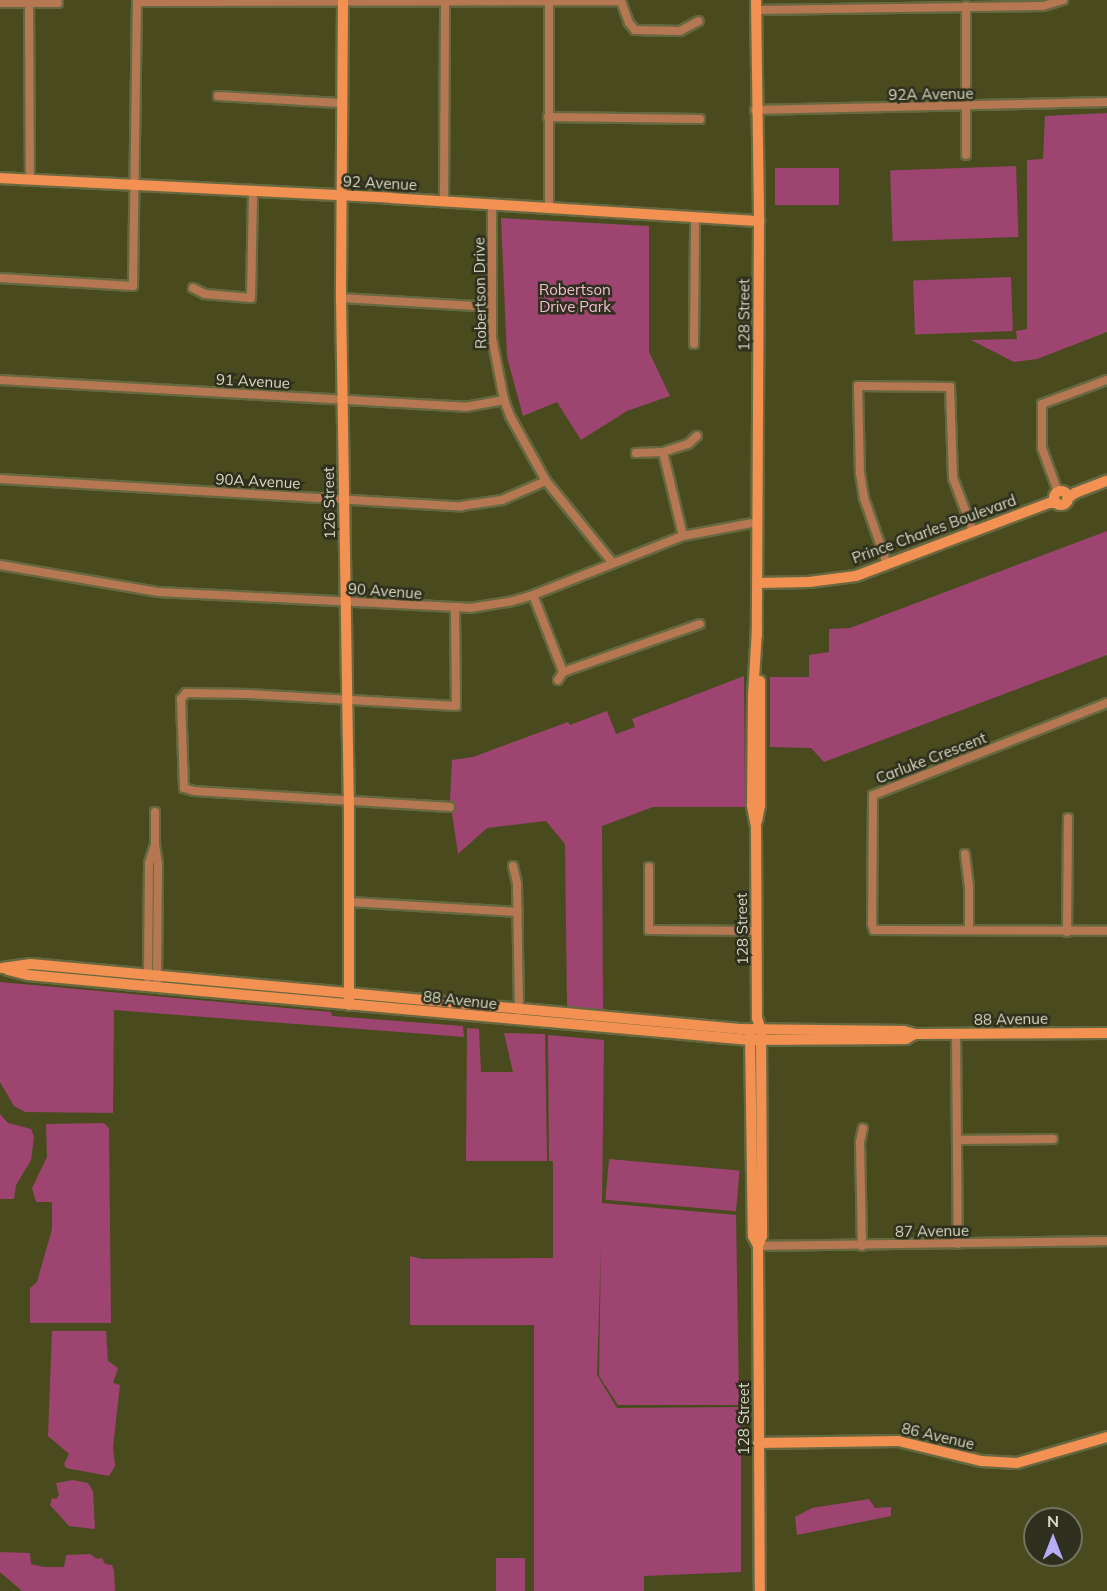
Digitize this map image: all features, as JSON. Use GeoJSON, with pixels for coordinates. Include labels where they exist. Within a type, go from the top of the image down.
{"type":"FeatureCollection","features":[{"type":"Feature","properties":{"kind":"main road","name":"126 Street"},"geometry":{"type":"LineString","coordinates":[[343,1],[340,103],[341,399],[345,500],[349,999]]}},
{"type":"Feature","properties":{"kind":"main road","name":"128 Street"},"geometry":{"type":"LineString","coordinates":[[756,5],[755,110],[759,221],[757,629],[761,741],[760,805],[756,827],[757,1018],[753,1236],[758,1246],[760,1591]]}},
{"type":"Feature","properties":{"kind":"main road","name":"92 Avenue"},"geometry":{"type":"LineString","coordinates":[[0,178],[341,195],[759,221]]}},
{"type":"Feature","properties":{"kind":"main road","name":"Prince Charles Boulevard"},"geometry":{"type":"LineString","coordinates":[[757,583],[822,581],[856,576],[1107,481]]}},
{"type":"Feature","properties":{"kind":"main road","name":"88 Avenue"},"geometry":{"type":"LineString","coordinates":[[1,968],[28,975],[152,981],[756,1035],[904,1031],[915,1034],[1107,1033]]}},
{"type":"Feature","properties":{"kind":"main road","name":"88 Avenue"},"geometry":{"type":"LineString","coordinates":[[349,999],[519,1011],[756,1035]]}},
{"type":"Feature","properties":{"kind":"main road","name":"86 Avenue"},"geometry":{"type":"LineString","coordinates":[[758,1443],[898,1441],[981,1461],[1017,1463],[1107,1437]]}},
{"type":"Feature","properties":{"kind":"street"},"geometry":{"type":"LineString","coordinates":[[756,5],[948,3],[966,6],[1043,6],[1063,0]]}},
{"type":"Feature","properties":{"kind":"street"},"geometry":{"type":"LineString","coordinates":[[0,278],[133,286],[137,1],[621,1],[629,23],[635,30],[680,31],[699,21]]}},
{"type":"Feature","properties":{"kind":"street"},"geometry":{"type":"LineString","coordinates":[[549,1],[549,208]]}},
{"type":"Feature","properties":{"kind":"street"},"geometry":{"type":"LineString","coordinates":[[444,202],[446,2]]}},
{"type":"Feature","properties":{"kind":"street"},"geometry":{"type":"LineString","coordinates":[[0,3],[58,3]]}},
{"type":"Feature","properties":{"kind":"street"},"geometry":{"type":"LineString","coordinates":[[28,3],[30,180]]}},
{"type":"Feature","properties":{"kind":"street"},"geometry":{"type":"LineString","coordinates":[[966,6],[966,155]]}},
{"type":"Feature","properties":{"kind":"street"},"geometry":{"type":"LineString","coordinates":[[218,96],[340,103]]}},
{"type":"Feature","properties":{"kind":"street","name":"92A Avenue"},"geometry":{"type":"LineString","coordinates":[[755,110],[1107,102]]}},
{"type":"Feature","properties":{"kind":"street"},"geometry":{"type":"LineString","coordinates":[[548,117],[700,119]]}},
{"type":"Feature","properties":{"kind":"street"},"geometry":{"type":"LineString","coordinates":[[193,288],[205,294],[251,298],[253,191]]}},
{"type":"Feature","properties":{"kind":"street","name":"Robertson Drive"},"geometry":{"type":"LineString","coordinates":[[492,205],[494,354],[504,400],[510,416],[546,481],[612,562]]}},
{"type":"Feature","properties":{"kind":"street"},"geometry":{"type":"LineString","coordinates":[[694,344],[695,218]]}},
{"type":"Feature","properties":{"kind":"street"},"geometry":{"type":"LineString","coordinates":[[341,298],[492,307]]}},
{"type":"Feature","properties":{"kind":"street","name":"91 Avenue"},"geometry":{"type":"LineString","coordinates":[[0,380],[465,407],[504,400]]}},
{"type":"Feature","properties":{"kind":"street"},"geometry":{"type":"LineString","coordinates":[[1061,497],[1042,448],[1042,404],[1107,380]]}},
{"type":"Feature","properties":{"kind":"street"},"geometry":{"type":"LineString","coordinates":[[887,564],[864,498],[860,474],[858,386],[950,387],[953,478],[973,531]]}},
{"type":"Feature","properties":{"kind":"street"},"geometry":{"type":"LineString","coordinates":[[636,453],[663,452],[688,444],[697,436]]}},
{"type":"Feature","properties":{"kind":"street"},"geometry":{"type":"LineString","coordinates":[[663,452],[683,536]]}},
{"type":"Feature","properties":{"kind":"street","name":"90A Avenue"},"geometry":{"type":"LineString","coordinates":[[0,479],[345,500],[477,505],[516,496],[546,481]]}},
{"type":"Feature","properties":{"kind":"street","name":"90 Avenue"},"geometry":{"type":"LineString","coordinates":[[0,565],[158,592],[455,608],[509,602],[533,595],[683,536],[757,522]]}},
{"type":"Feature","properties":{"kind":"street"},"geometry":{"type":"LineString","coordinates":[[533,595],[560,676],[700,624]]}},
{"type":"Feature","properties":{"kind":"street"},"geometry":{"type":"LineString","coordinates":[[450,807],[194,792],[184,788],[181,699],[186,693],[197,693],[456,706],[455,608]]}},
{"type":"Feature","properties":{"kind":"street","name":"Carluke Crescent"},"geometry":{"type":"LineString","coordinates":[[1107,703],[873,795],[874,930],[1107,932]]}},
{"type":"Feature","properties":{"kind":"street"},"geometry":{"type":"LineString","coordinates":[[152,981],[149,863],[154,844],[155,812]]}},
{"type":"Feature","properties":{"kind":"street"},"geometry":{"type":"LineString","coordinates":[[1067,932],[1068,818]]}},
{"type":"Feature","properties":{"kind":"street"},"geometry":{"type":"LineString","coordinates":[[965,854],[969,886],[969,930]]}},
{"type":"Feature","properties":{"kind":"street"},"geometry":{"type":"LineString","coordinates":[[513,866],[517,884],[519,1011]]}},
{"type":"Feature","properties":{"kind":"street"},"geometry":{"type":"LineString","coordinates":[[649,867],[649,930],[757,931]]}},
{"type":"Feature","properties":{"kind":"street"},"geometry":{"type":"LineString","coordinates":[[350,902],[518,912]]}},
{"type":"Feature","properties":{"kind":"street"},"geometry":{"type":"LineString","coordinates":[[956,1034],[958,1244]]}},
{"type":"Feature","properties":{"kind":"street"},"geometry":{"type":"LineString","coordinates":[[862,1246],[860,1142],[863,1128]]}},
{"type":"Feature","properties":{"kind":"street"},"geometry":{"type":"LineString","coordinates":[[957,1140],[1053,1139]]}},
{"type":"Feature","properties":{"kind":"street","name":"87 Avenue"},"geometry":{"type":"LineString","coordinates":[[758,1246],[1107,1241]]}},
{"type":"Feature","properties":{"kind":"green space"},"geometry":{"type":"Polygon","coordinates":[[[1107,113],[1107,332],[1037,359],[1014,362],[971,340],[1017,339],[1016,331],[1027,329],[1027,160],[1043,159],[1045,116],[1107,113]]]}},
{"type":"Feature","properties":{"kind":"green space"},"geometry":{"type":"Polygon","coordinates":[[[1016,166],[1018,237],[893,241],[890,170],[1016,166]]]}},
{"type":"Feature","properties":{"kind":"green space"},"geometry":{"type":"Polygon","coordinates":[[[775,168],[839,168],[839,205],[775,205],[775,168]]]}},
{"type":"Feature","properties":{"kind":"green space","name":"Robertson Drive Park"},"geometry":{"type":"Polygon","coordinates":[[[501,218],[649,226],[649,352],[670,396],[627,411],[581,440],[557,402],[523,416],[507,357],[501,218]]]}},
{"type":"Feature","properties":{"kind":"green space"},"geometry":{"type":"Polygon","coordinates":[[[1011,277],[1013,331],[915,334],[913,280],[1011,277]]]}},
{"type":"Feature","properties":{"kind":"green space"},"geometry":{"type":"Polygon","coordinates":[[[1107,531],[1107,655],[824,762],[811,748],[770,747],[770,677],[809,677],[809,655],[829,652],[829,629],[850,628],[1107,531]]]}},
{"type":"Feature","properties":{"kind":"green space"},"geometry":{"type":"Polygon","coordinates":[[[744,676],[745,807],[653,807],[602,826],[603,1010],[567,1007],[565,844],[546,821],[487,828],[458,854],[450,800],[452,760],[473,757],[568,722],[570,725],[607,711],[616,734],[635,727],[632,719],[744,676]]]}},
{"type":"Feature","properties":{"kind":"green space"},"geometry":{"type":"Polygon","coordinates":[[[0,982],[331,1012],[332,1016],[463,1026],[464,1037],[114,1010],[113,1113],[25,1112],[14,1106],[0,1082],[0,982]]]}},
{"type":"Feature","properties":{"kind":"green space"},"geometry":{"type":"Polygon","coordinates":[[[467,1028],[479,1029],[481,1072],[513,1072],[504,1033],[545,1034],[547,1161],[466,1161],[467,1028]]]}},
{"type":"Feature","properties":{"kind":"green space"},"geometry":{"type":"Polygon","coordinates":[[[548,1035],[604,1040],[602,1203],[736,1215],[739,1405],[618,1405],[599,1376],[601,1247],[597,1375],[617,1408],[741,1407],[741,1572],[644,1576],[644,1591],[534,1591],[534,1325],[410,1325],[410,1256],[423,1259],[553,1258],[553,1161],[549,1161],[548,1035]]]}},
{"type":"Feature","properties":{"kind":"green space"},"geometry":{"type":"Polygon","coordinates":[[[0,1114],[8,1123],[31,1129],[34,1137],[31,1160],[16,1185],[14,1199],[0,1199],[0,1114]]]}},
{"type":"Feature","properties":{"kind":"green space"},"geometry":{"type":"Polygon","coordinates":[[[104,1123],[109,1128],[111,1323],[30,1323],[30,1288],[37,1282],[52,1229],[52,1202],[36,1202],[32,1188],[47,1157],[46,1124],[104,1123]]]}},
{"type":"Feature","properties":{"kind":"green space"},"geometry":{"type":"Polygon","coordinates":[[[609,1159],[740,1170],[736,1211],[605,1200],[609,1159]]]}},
{"type":"Feature","properties":{"kind":"green space"},"geometry":{"type":"Polygon","coordinates":[[[52,1331],[106,1331],[108,1361],[118,1368],[113,1383],[120,1385],[113,1447],[115,1466],[109,1476],[66,1468],[64,1464],[69,1454],[48,1436],[52,1331]]]}},
{"type":"Feature","properties":{"kind":"green space"},"geometry":{"type":"Polygon","coordinates":[[[73,1480],[88,1483],[93,1491],[95,1529],[69,1526],[50,1505],[52,1498],[56,1499],[59,1495],[56,1483],[73,1480]]]}},
{"type":"Feature","properties":{"kind":"green space"},"geometry":{"type":"Polygon","coordinates":[[[869,1499],[875,1508],[891,1507],[891,1516],[797,1535],[795,1517],[812,1508],[869,1499]]]}},
{"type":"Feature","properties":{"kind":"green space"},"geometry":{"type":"Polygon","coordinates":[[[0,1552],[30,1553],[31,1564],[44,1567],[64,1567],[66,1555],[90,1554],[97,1559],[102,1558],[105,1564],[112,1565],[115,1591],[22,1591],[0,1572],[0,1552]]]}},
{"type":"Feature","properties":{"kind":"green space"},"geometry":{"type":"Polygon","coordinates":[[[496,1558],[525,1558],[525,1591],[496,1591],[496,1558]]]}}]}
